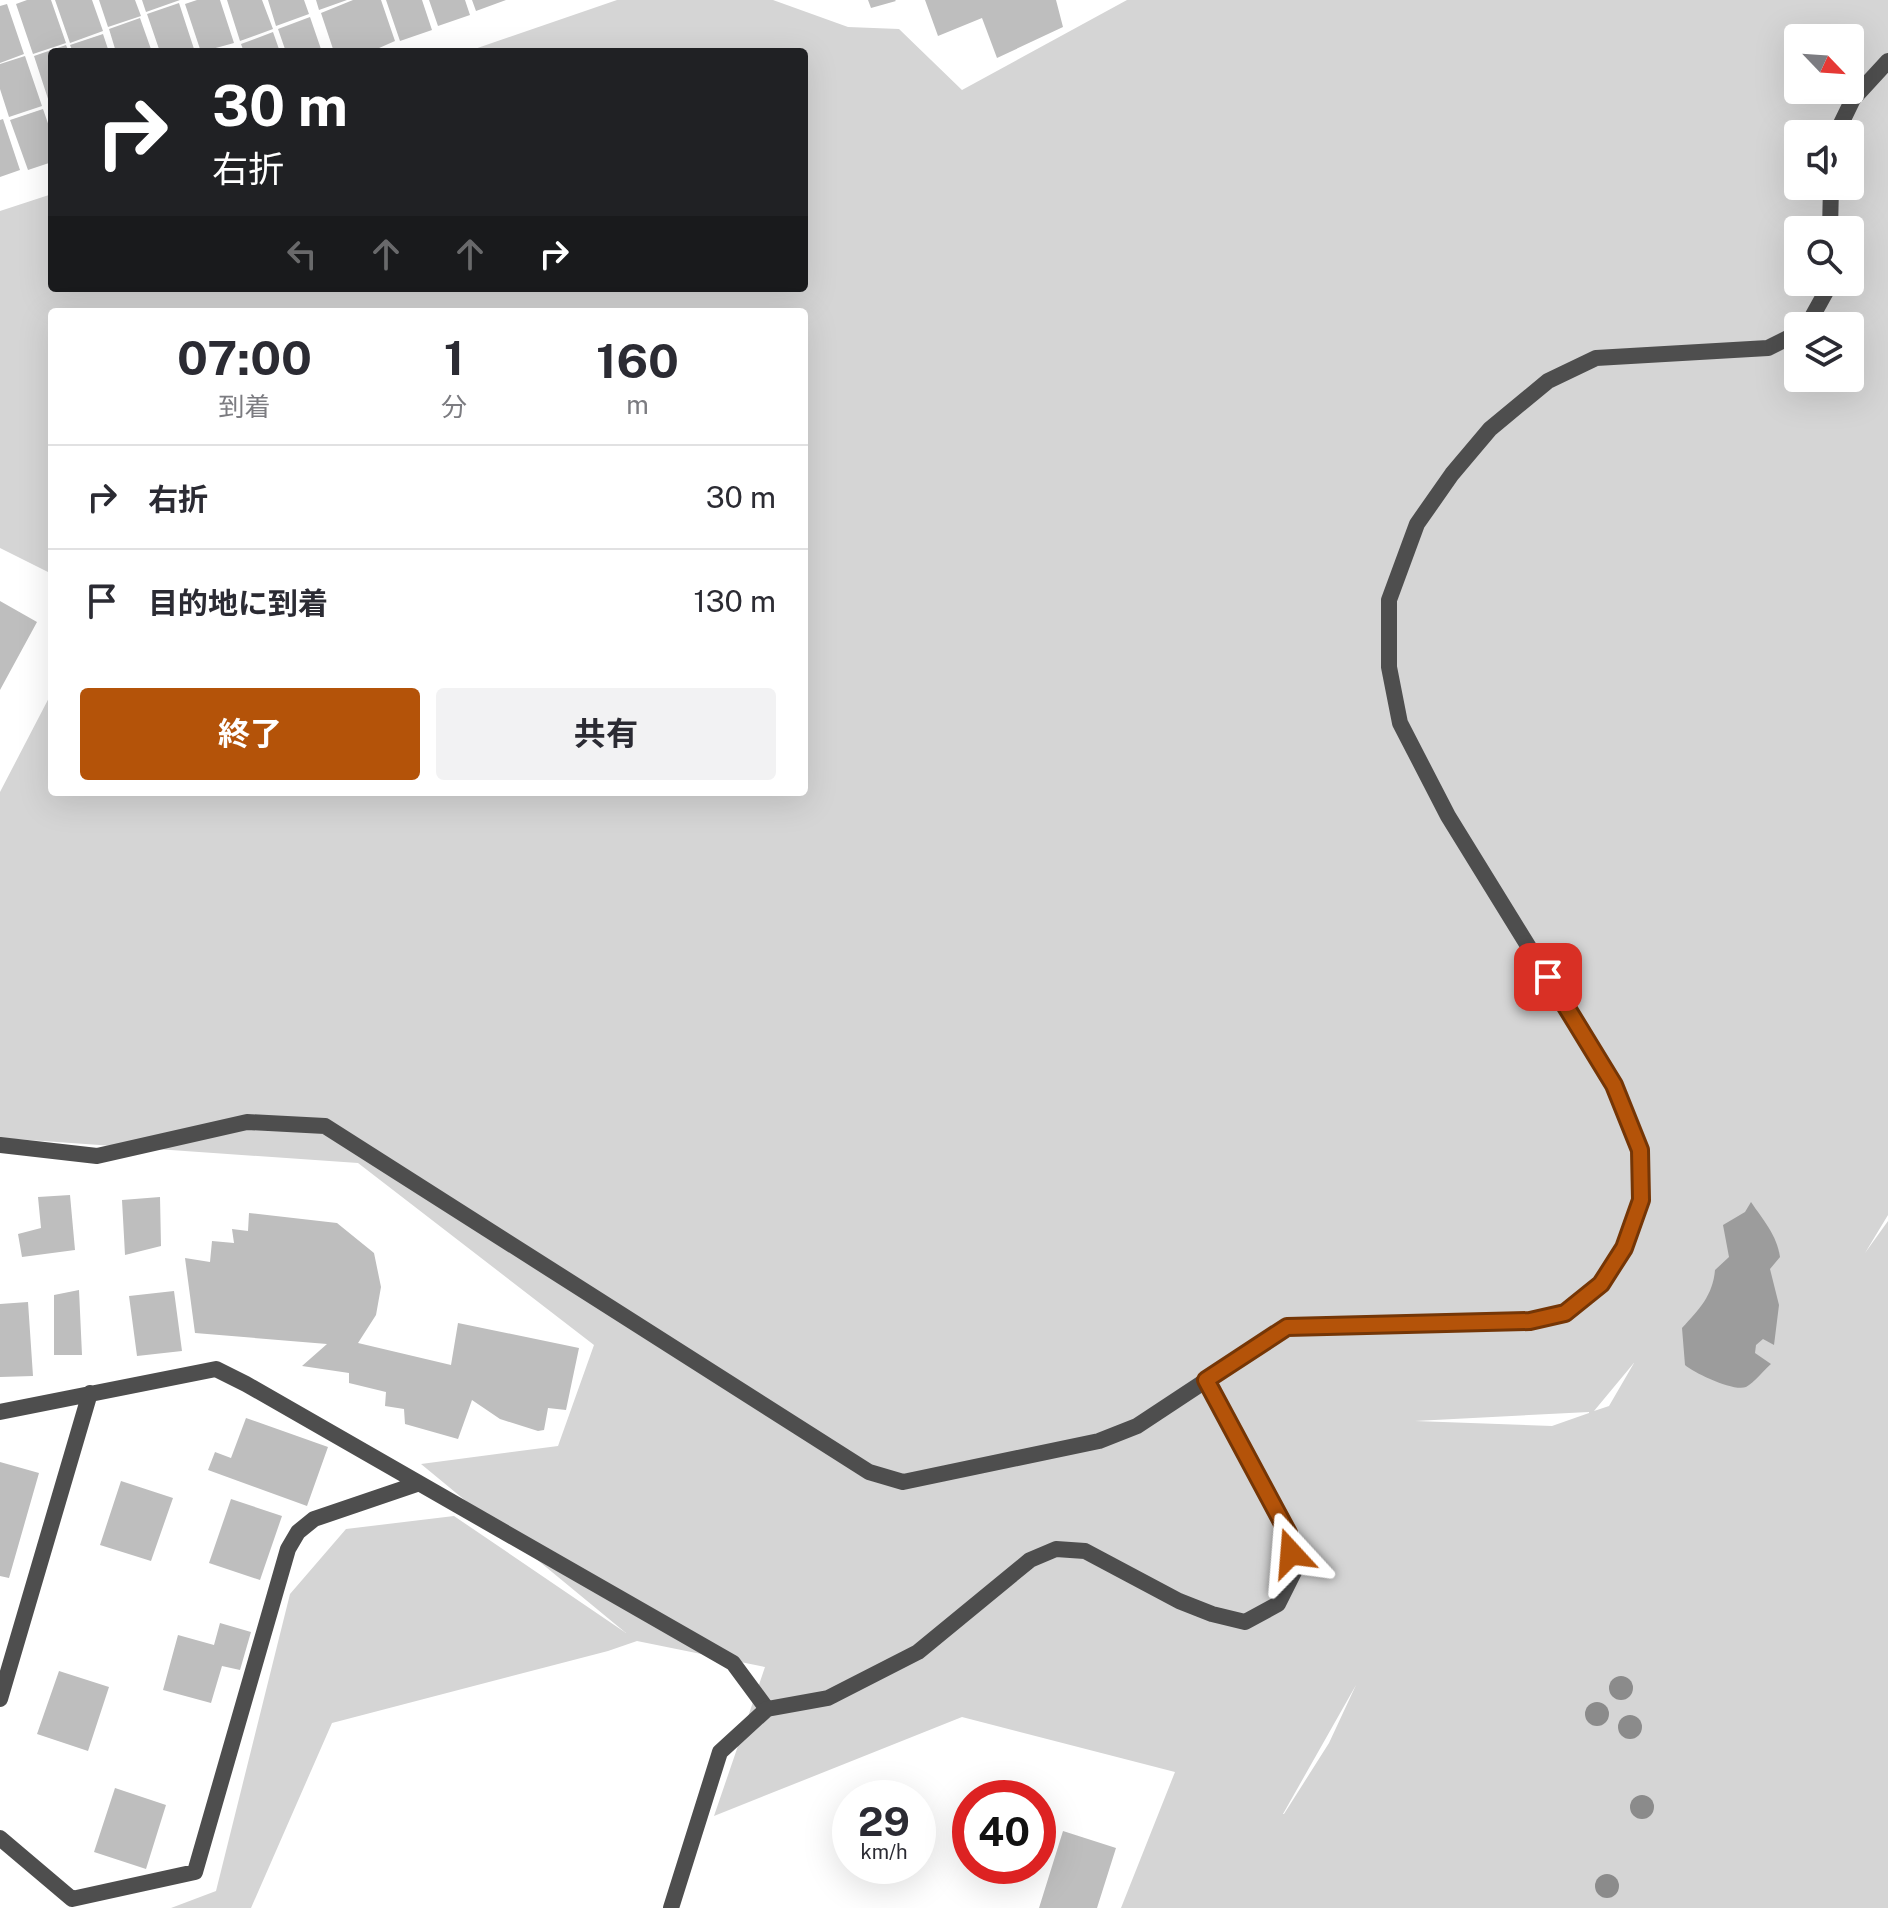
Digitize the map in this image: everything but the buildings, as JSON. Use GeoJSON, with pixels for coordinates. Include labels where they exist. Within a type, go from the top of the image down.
{"type":"FeatureCollection","features":[{"type":"Feature","properties":{"kind":"street"},"geometry":{"type":"LineString","coordinates":[[1843,120],[1853,99],[1888,61]]}},
{"type":"Feature","properties":{"kind":"street"},"geometry":{"type":"LineString","coordinates":[[0,1145],[97,1156],[247,1122],[325,1126],[869,1472],[903,1482],[1099,1441],[1137,1426],[1287,1327],[1530,1321],[1565,1313],[1601,1284],[1624,1248],[1641,1200],[1640,1150],[1614,1085],[1448,816],[1400,723],[1389,667],[1389,600],[1417,524],[1452,474],[1490,429],[1548,381],[1596,358],[1768,348],[1784,340]]}},
{"type":"Feature","properties":{"kind":"street"},"geometry":{"type":"LineString","coordinates":[[0,1412],[216,1369],[733,1663],[767,1709]]}},
{"type":"Feature","properties":{"kind":"street"},"geometry":{"type":"LineString","coordinates":[[671,1908],[720,1752],[767,1709],[828,1698],[918,1652],[1030,1560],[1056,1549],[1085,1551],[1179,1601],[1245,1622],[1278,1604],[1294,1572],[1288,1533],[1206,1380]]}},
{"type":"Feature","properties":{"kind":"street"},"geometry":{"type":"LineString","coordinates":[[0,1699],[90,1393]]}},
{"type":"Feature","properties":{"kind":"street"},"geometry":{"type":"LineString","coordinates":[[0,1838],[72,1899],[195,1872],[288,1549],[298,1532],[314,1519],[417,1484]]}},
{"type":"Feature","properties":{"kind":"shaded area"},"geometry":{"type":"Polygon","coordinates":[[[617,0],[773,0],[848,27],[899,29],[962,90],[1127,0],[1888,0],[1888,1215],[1865,1253],[1888,1221],[1888,1908],[1121,1908],[1175,1772],[962,1717],[714,1816],[765,1667],[637,1641],[332,1723],[251,1908],[171,1908],[216,1891],[290,1594],[346,1529],[454,1516],[626,1633],[421,1464],[558,1446],[594,1345],[358,1163],[0,1138],[0,792],[48,700],[48,796],[808,796],[808,308],[48,308],[48,572],[0,548],[0,211],[48,195],[48,292],[808,292],[808,48],[478,48],[617,0]],[[1633,1364],[1594,1411],[1609,1406],[1633,1364]],[[1589,1412],[1415,1421],[1552,1426],[1589,1412]],[[1356,1685],[1283,1814],[1329,1743],[1356,1685]]]}},
{"type":"Feature","properties":{"kind":"shaded area"},"geometry":{"type":"Polygon","coordinates":[[[1751,1202],[1769,1228],[1778,1249],[1780,1257],[1770,1269],[1779,1305],[1774,1345],[1763,1339],[1756,1345],[1755,1353],[1771,1364],[1749,1385],[1740,1388],[1714,1381],[1685,1365],[1682,1328],[1708,1295],[1715,1270],[1729,1257],[1723,1225],[1745,1212],[1751,1202]]]}},
{"type":"Feature","properties":{"kind":"route"},"geometry":{"type":"LineString","coordinates":[[1291,1553],[1288,1533],[1206,1380],[1287,1327],[1530,1321],[1565,1313],[1601,1284],[1624,1248],[1641,1200],[1640,1150],[1614,1085],[1548,977]]}}]}
